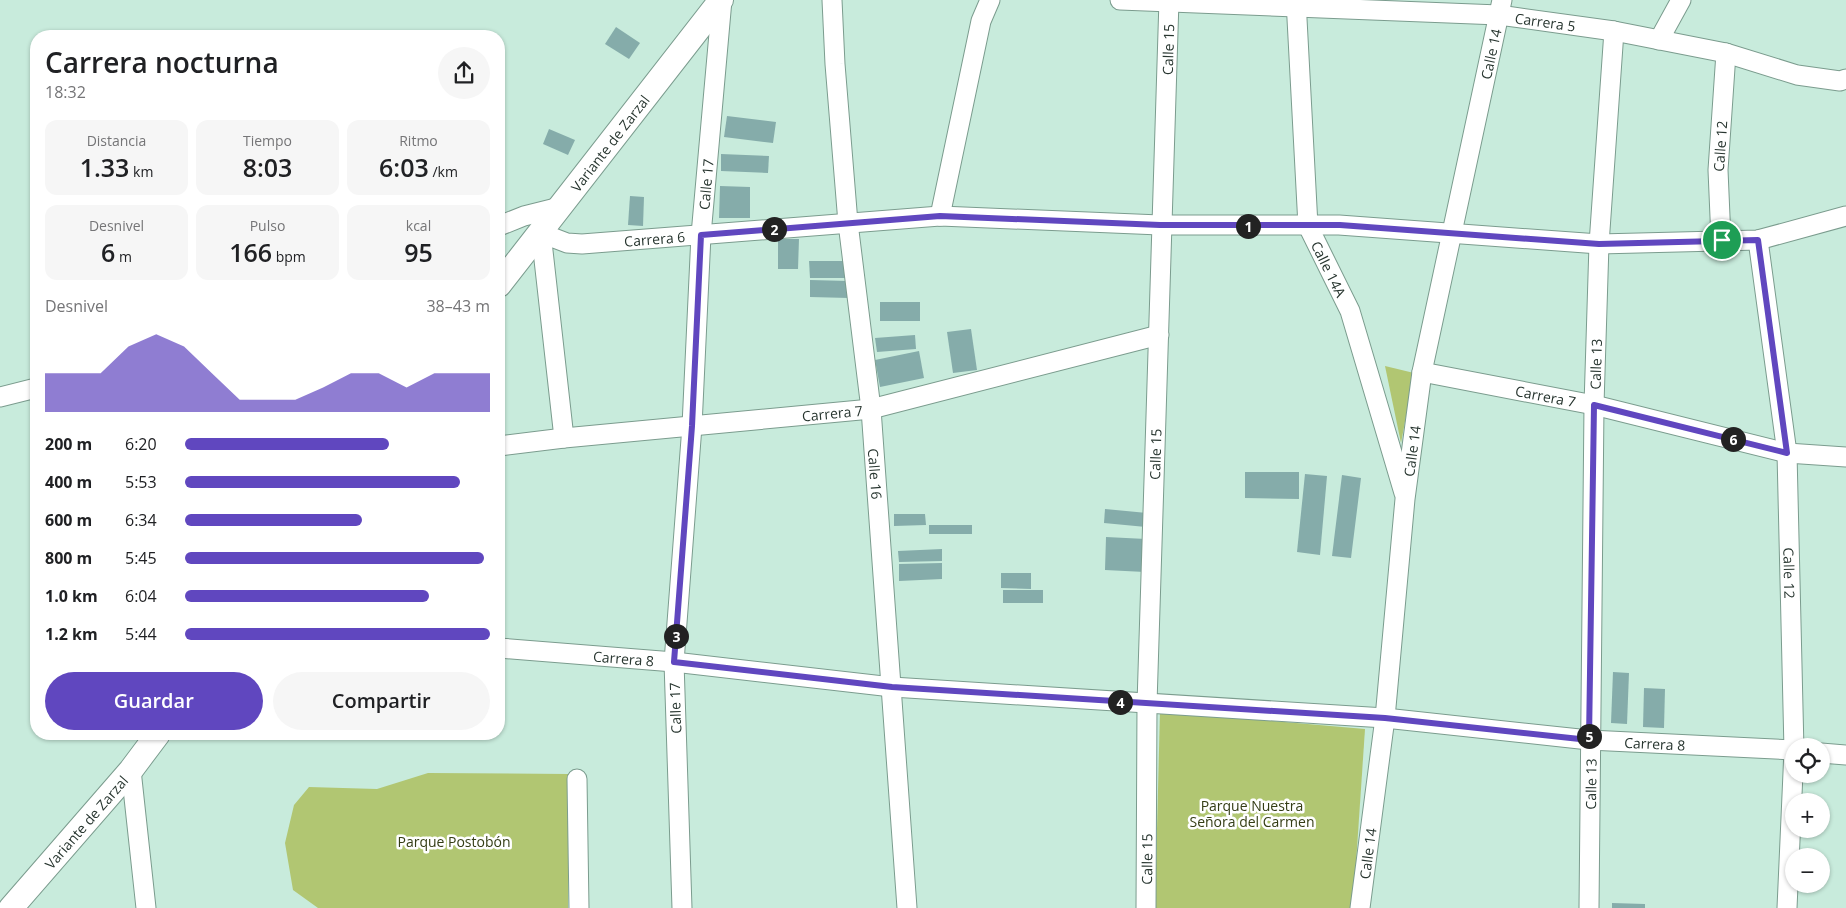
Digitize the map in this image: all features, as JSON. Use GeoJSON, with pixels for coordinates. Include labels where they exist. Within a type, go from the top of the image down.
{"type":"FeatureCollection","features":[{"type":"Feature","properties":{"kind":"main road","name":"Variante de Zarzal"},"geometry":{"type":"LineString","coordinates":[[505,278],[721,0]]}},
{"type":"Feature","properties":{"kind":"main road","name":"Variante de Zarzal"},"geometry":{"type":"LineString","coordinates":[[11,908],[131,770],[154,740]]}},
{"type":"Feature","properties":{"kind":"street","name":"Calle 17"},"geometry":{"type":"LineString","coordinates":[[682,908],[674,662],[692,426],[701,235],[721,0]]}},
{"type":"Feature","properties":{"kind":"street","name":"Calle 16"},"geometry":{"type":"LineString","coordinates":[[832,0],[848,224],[871,409],[907,908]]}},
{"type":"Feature","properties":{"kind":"street"},"geometry":{"type":"LineString","coordinates":[[940,216],[981,21],[990,0]]}},
{"type":"Feature","properties":{"kind":"street","name":"Carrera 5"},"geometry":{"type":"LineString","coordinates":[[1120,0],[1501,8],[1726,53],[1796,75],[1840,81],[1846,79]]}},
{"type":"Feature","properties":{"kind":"street"},"geometry":{"type":"LineString","coordinates":[[1658,40],[1681,0]]}},
{"type":"Feature","properties":{"kind":"street","name":"Calle 15"},"geometry":{"type":"LineString","coordinates":[[1146,908],[1147,704],[1159,336],[1160,225],[1169,2]]}},
{"type":"Feature","properties":{"kind":"street","name":"Calle 14A"},"geometry":{"type":"LineString","coordinates":[[1296,3],[1308,226],[1350,311],[1405,499]]}},
{"type":"Feature","properties":{"kind":"street","name":"Calle 14"},"geometry":{"type":"LineString","coordinates":[[1360,908],[1385,718],[1405,499],[1422,372],[1501,8]]}},
{"type":"Feature","properties":{"kind":"street","name":"Calle 13"},"geometry":{"type":"LineString","coordinates":[[1589,908],[1589,740],[1594,405],[1599,244],[1614,31]]}},
{"type":"Feature","properties":{"kind":"street","name":"Calle 12"},"geometry":{"type":"LineString","coordinates":[[1722,240],[1718,170],[1726,53]]}},
{"type":"Feature","properties":{"kind":"street"},"geometry":{"type":"LineString","coordinates":[[505,224],[524,216],[560,207]]}},
{"type":"Feature","properties":{"kind":"street","name":"Carrera 6"},"geometry":{"type":"LineString","coordinates":[[541,233],[567,243],[582,244],[940,216],[1160,225],[1340,225],[1599,244],[1758,240],[1846,216]]}},
{"type":"Feature","properties":{"kind":"street"},"geometry":{"type":"LineString","coordinates":[[541,233],[564,438]]}},
{"type":"Feature","properties":{"kind":"street","name":"Calle 12"},"geometry":{"type":"LineString","coordinates":[[1758,240],[1787,453],[1794,738]]}},
{"type":"Feature","properties":{"kind":"street","name":"Carrera 7"},"geometry":{"type":"LineString","coordinates":[[505,445],[871,409],[1159,336]]}},
{"type":"Feature","properties":{"kind":"street","name":"Carrera 7"},"geometry":{"type":"LineString","coordinates":[[1422,372],[1594,405],[1787,453],[1846,457]]}},
{"type":"Feature","properties":{"kind":"street"},"geometry":{"type":"LineString","coordinates":[[0,396],[30,389]]}},
{"type":"Feature","properties":{"kind":"street","name":"Carrera 8"},"geometry":{"type":"LineString","coordinates":[[505,648],[674,662],[892,687],[1385,718],[1589,740],[1785,750]]}},
{"type":"Feature","properties":{"kind":"street"},"geometry":{"type":"LineString","coordinates":[[1830,754],[1846,755]]}},
{"type":"Feature","properties":{"kind":"street"},"geometry":{"type":"LineString","coordinates":[[131,770],[146,908]]}},
{"type":"Feature","properties":{"kind":"street"},"geometry":{"type":"LineString","coordinates":[[576,779],[579,908]]}},
{"type":"Feature","properties":{"kind":"street","name":"Calle 12"},"geometry":{"type":"LineString","coordinates":[[1787,908],[1793,783]]}},
{"type":"Feature","properties":{"kind":"green space"},"geometry":{"type":"Polygon","coordinates":[[[1385,366],[1414,373],[1401,443],[1385,366]]]}},
{"type":"Feature","properties":{"kind":"green space","name":"Parque Nuestra Señora del Carmen"},"geometry":{"type":"Polygon","coordinates":[[[1160,711],[1365,729],[1353,908],[1155,908],[1160,711]]]}},
{"type":"Feature","properties":{"kind":"green space","name":"Parque Postobón"},"geometry":{"type":"Polygon","coordinates":[[[428,773],[568,774],[568,908],[318,908],[293,890],[285,843],[294,805],[309,787],[377,789],[428,773]]]}},
{"type":"Feature","properties":{"kind":"building"},"geometry":{"type":"Polygon","coordinates":[[[616,27],[640,43],[629,59],[605,44],[616,27]]]}},
{"type":"Feature","properties":{"kind":"building"},"geometry":{"type":"Polygon","coordinates":[[[727,116],[776,122],[773,143],[724,137],[727,116]]]}},
{"type":"Feature","properties":{"kind":"building"},"geometry":{"type":"Polygon","coordinates":[[[549,129],[575,140],[568,155],[543,144],[549,129]]]}},
{"type":"Feature","properties":{"kind":"building"},"geometry":{"type":"Polygon","coordinates":[[[721,154],[769,156],[768,173],[721,171],[721,154]]]}},
{"type":"Feature","properties":{"kind":"building"},"geometry":{"type":"Polygon","coordinates":[[[720,186],[750,187],[750,218],[719,218],[720,186]]]}},
{"type":"Feature","properties":{"kind":"building"},"geometry":{"type":"Polygon","coordinates":[[[630,196],[644,197],[643,226],[628,225],[630,196]]]}},
{"type":"Feature","properties":{"kind":"building"},"geometry":{"type":"Polygon","coordinates":[[[778,239],[799,239],[798,269],[778,269],[778,239]]]}},
{"type":"Feature","properties":{"kind":"building"},"geometry":{"type":"Polygon","coordinates":[[[809,261],[850,261],[851,278],[810,278],[809,261]]]}},
{"type":"Feature","properties":{"kind":"building"},"geometry":{"type":"Polygon","coordinates":[[[810,280],[849,281],[849,298],[810,297],[810,280]]]}},
{"type":"Feature","properties":{"kind":"building"},"geometry":{"type":"Polygon","coordinates":[[[880,302],[920,302],[920,321],[880,321],[880,302]]]}},
{"type":"Feature","properties":{"kind":"building"},"geometry":{"type":"Polygon","coordinates":[[[971,329],[977,370],[953,373],[947,332],[971,329]]]}},
{"type":"Feature","properties":{"kind":"building"},"geometry":{"type":"Polygon","coordinates":[[[915,335],[916,349],[877,352],[875,338],[915,335]]]}},
{"type":"Feature","properties":{"kind":"building"},"geometry":{"type":"Polygon","coordinates":[[[919,351],[924,378],[880,387],[875,360],[919,351]]]}},
{"type":"Feature","properties":{"kind":"building"},"geometry":{"type":"Polygon","coordinates":[[[1245,472],[1299,472],[1299,499],[1245,498],[1245,472]]]}},
{"type":"Feature","properties":{"kind":"building"},"geometry":{"type":"Polygon","coordinates":[[[1305,474],[1327,476],[1320,555],[1297,552],[1305,474]]]}},
{"type":"Feature","properties":{"kind":"building"},"geometry":{"type":"Polygon","coordinates":[[[1342,475],[1361,478],[1351,558],[1332,556],[1342,475]]]}},
{"type":"Feature","properties":{"kind":"building"},"geometry":{"type":"Polygon","coordinates":[[[1105,509],[1147,513],[1146,527],[1104,523],[1105,509]]]}},
{"type":"Feature","properties":{"kind":"building"},"geometry":{"type":"Polygon","coordinates":[[[894,514],[925,514],[926,525],[894,526],[894,514]]]}},
{"type":"Feature","properties":{"kind":"building"},"geometry":{"type":"Polygon","coordinates":[[[929,525],[972,525],[972,534],[929,534],[929,525]]]}},
{"type":"Feature","properties":{"kind":"building"},"geometry":{"type":"Polygon","coordinates":[[[1106,537],[1146,539],[1145,572],[1105,570],[1106,537]]]}},
{"type":"Feature","properties":{"kind":"building"},"geometry":{"type":"Polygon","coordinates":[[[942,549],[942,561],[899,562],[898,551],[942,549]]]}},
{"type":"Feature","properties":{"kind":"building"},"geometry":{"type":"Polygon","coordinates":[[[942,563],[942,579],[899,581],[899,564],[942,563]]]}},
{"type":"Feature","properties":{"kind":"building"},"geometry":{"type":"Polygon","coordinates":[[[1001,573],[1031,573],[1031,589],[1001,588],[1001,573]]]}},
{"type":"Feature","properties":{"kind":"building"},"geometry":{"type":"Polygon","coordinates":[[[1003,590],[1043,590],[1043,603],[1003,603],[1003,590]]]}},
{"type":"Feature","properties":{"kind":"building"},"geometry":{"type":"Polygon","coordinates":[[[1613,672],[1629,673],[1627,724],[1611,723],[1613,672]]]}},
{"type":"Feature","properties":{"kind":"building"},"geometry":{"type":"Polygon","coordinates":[[[1644,688],[1665,689],[1664,728],[1643,727],[1644,688]]]}},
{"type":"Feature","properties":{"kind":"building"},"geometry":{"type":"Polygon","coordinates":[[[1612,903],[1645,904],[1645,908],[1612,908],[1612,903]]]}},
{"type":"Feature","properties":{"kind":"route"},"geometry":{"type":"LineString","coordinates":[[940,216],[1160,225],[1340,225],[1599,244],[1722,240],[1758,240],[1787,453],[1594,405],[1589,740],[1385,718],[892,687],[674,662],[692,426],[701,235],[940,216]]}}]}
